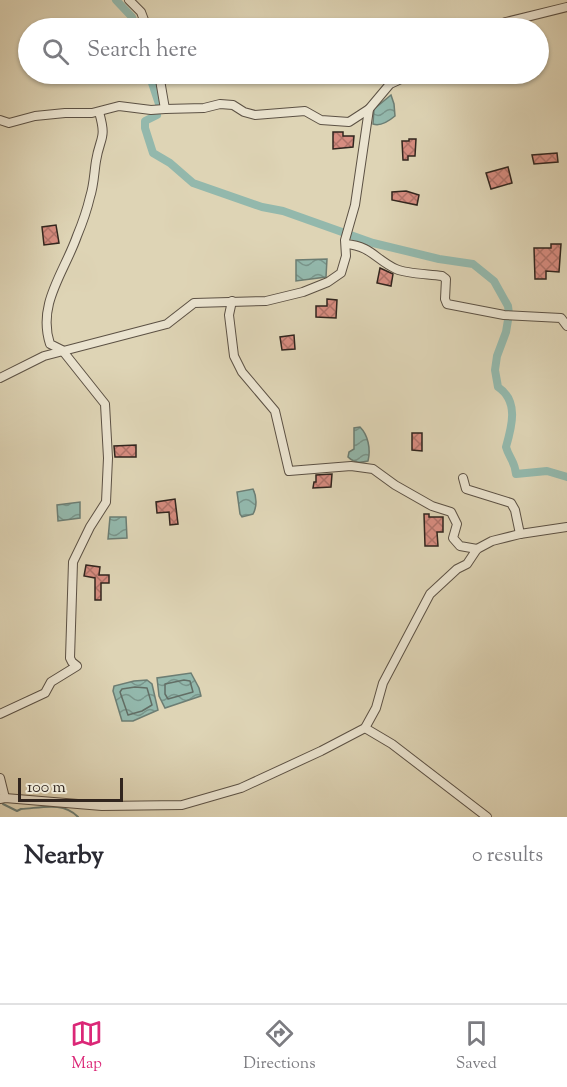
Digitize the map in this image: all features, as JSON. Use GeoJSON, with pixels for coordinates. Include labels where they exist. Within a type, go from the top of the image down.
{"type":"FeatureCollection","features":[{"type":"Feature","properties":{"kind":"street"},"geometry":{"type":"LineString","coordinates":[[129,0],[141,12],[143,18]]}},
{"type":"Feature","properties":{"kind":"street"},"geometry":{"type":"LineString","coordinates":[[522,18],[567,7]]}},
{"type":"Feature","properties":{"kind":"street"},"geometry":{"type":"LineString","coordinates":[[161,84],[165,109]]}},
{"type":"Feature","properties":{"kind":"street"},"geometry":{"type":"LineString","coordinates":[[0,120],[9,123],[42,115],[99,112],[119,106],[151,110],[204,108],[220,104],[233,105],[244,112],[255,115],[305,111],[321,120],[349,122],[369,109],[390,84]]}},
{"type":"Feature","properties":{"kind":"street"},"geometry":{"type":"LineString","coordinates":[[0,378],[44,356],[62,350],[160,327],[194,303],[266,301],[303,292],[328,282],[341,273],[346,256],[345,240],[355,205],[357,175],[369,109]]}},
{"type":"Feature","properties":{"kind":"street"},"geometry":{"type":"LineString","coordinates":[[0,714],[45,693],[51,682],[77,666],[70,658],[73,562],[90,527],[106,502],[108,458],[105,404],[62,350],[50,344],[45,323],[57,276],[70,254],[91,195],[96,158],[104,129],[99,112]]}},
{"type":"Feature","properties":{"kind":"street"},"geometry":{"type":"LineString","coordinates":[[346,244],[358,245],[371,251],[396,269],[442,276],[446,279],[447,304],[504,315],[561,318],[567,326]]}},
{"type":"Feature","properties":{"kind":"street"},"geometry":{"type":"LineString","coordinates":[[232,301],[229,315],[234,356],[242,372],[275,411],[289,471],[351,466],[374,469],[395,485],[432,506],[451,513],[458,524],[453,538],[459,546],[477,549]]}},
{"type":"Feature","properties":{"kind":"street"},"geometry":{"type":"LineString","coordinates":[[463,478],[466,489],[511,503],[515,510],[520,534]]}},
{"type":"Feature","properties":{"kind":"street"},"geometry":{"type":"LineString","coordinates":[[0,778],[3,798],[102,806],[182,805],[241,788],[365,728],[375,708],[383,683],[430,594],[457,569],[466,564],[477,549],[492,541],[520,534],[567,527]]}},
{"type":"Feature","properties":{"kind":"street"},"geometry":{"type":"LineString","coordinates":[[365,728],[392,744],[487,817]]}},
{"type":"Feature","properties":{"kind":"water"},"geometry":{"type":"Polygon","coordinates":[[[391,95],[395,116],[388,122],[373,124],[374,109],[391,95]]]}},
{"type":"Feature","properties":{"kind":"water"},"geometry":{"type":"Polygon","coordinates":[[[327,259],[326,277],[296,281],[296,260],[327,259]]]}},
{"type":"Feature","properties":{"kind":"water"},"geometry":{"type":"Polygon","coordinates":[[[360,427],[367,438],[369,452],[368,461],[360,462],[348,457],[349,452],[354,449],[354,428],[360,427]]]}},
{"type":"Feature","properties":{"kind":"water"},"geometry":{"type":"Polygon","coordinates":[[[253,489],[256,505],[253,514],[242,517],[237,492],[253,489]]]}},
{"type":"Feature","properties":{"kind":"water"},"geometry":{"type":"Polygon","coordinates":[[[80,502],[80,518],[58,521],[57,505],[80,502]]]}},
{"type":"Feature","properties":{"kind":"water"},"geometry":{"type":"Polygon","coordinates":[[[110,517],[126,517],[127,538],[108,539],[110,517]]]}},
{"type":"Feature","properties":{"kind":"water"},"geometry":{"type":"Polygon","coordinates":[[[191,673],[201,696],[165,708],[159,696],[157,678],[191,673]]]}},
{"type":"Feature","properties":{"kind":"water"},"geometry":{"type":"Polygon","coordinates":[[[147,680],[152,684],[158,710],[133,721],[122,721],[113,691],[114,686],[147,680]]]}},
{"type":"Feature","properties":{"kind":"building"},"geometry":{"type":"Polygon","coordinates":[[[333,132],[343,132],[343,136],[354,136],[353,147],[333,149],[333,132]]]}},
{"type":"Feature","properties":{"kind":"building"},"geometry":{"type":"Polygon","coordinates":[[[409,139],[416,139],[415,156],[408,156],[408,160],[403,160],[402,141],[409,141],[409,139]]]}},
{"type":"Feature","properties":{"kind":"building"},"geometry":{"type":"Polygon","coordinates":[[[557,153],[558,162],[534,164],[532,155],[557,153]]]}},
{"type":"Feature","properties":{"kind":"building"},"geometry":{"type":"Polygon","coordinates":[[[508,167],[512,183],[491,189],[486,173],[508,167]]]}},
{"type":"Feature","properties":{"kind":"building"},"geometry":{"type":"Polygon","coordinates":[[[406,191],[419,195],[417,205],[392,200],[392,192],[406,191]]]}},
{"type":"Feature","properties":{"kind":"building"},"geometry":{"type":"Polygon","coordinates":[[[56,225],[59,243],[44,245],[42,227],[56,225]]]}},
{"type":"Feature","properties":{"kind":"building"},"geometry":{"type":"Polygon","coordinates":[[[551,244],[561,244],[559,272],[546,271],[546,279],[535,279],[534,248],[551,248],[551,244]]]}},
{"type":"Feature","properties":{"kind":"building"},"geometry":{"type":"Polygon","coordinates":[[[380,268],[393,274],[391,286],[377,283],[380,268]]]}},
{"type":"Feature","properties":{"kind":"building"},"geometry":{"type":"Polygon","coordinates":[[[327,299],[337,300],[336,318],[316,317],[316,306],[327,306],[327,299]]]}},
{"type":"Feature","properties":{"kind":"building"},"geometry":{"type":"Polygon","coordinates":[[[294,335],[295,349],[282,350],[280,337],[294,335]]]}},
{"type":"Feature","properties":{"kind":"building"},"geometry":{"type":"Polygon","coordinates":[[[412,433],[422,433],[422,451],[412,450],[412,433]]]}},
{"type":"Feature","properties":{"kind":"building"},"geometry":{"type":"Polygon","coordinates":[[[136,445],[136,457],[115,457],[114,446],[136,445]]]}},
{"type":"Feature","properties":{"kind":"building"},"geometry":{"type":"Polygon","coordinates":[[[332,474],[331,487],[313,488],[316,475],[332,474]]]}},
{"type":"Feature","properties":{"kind":"building"},"geometry":{"type":"Polygon","coordinates":[[[175,499],[178,524],[170,525],[169,512],[157,513],[156,502],[175,499]]]}},
{"type":"Feature","properties":{"kind":"building"},"geometry":{"type":"Polygon","coordinates":[[[424,514],[429,514],[429,517],[443,517],[443,532],[437,532],[438,546],[425,546],[424,514]]]}},
{"type":"Feature","properties":{"kind":"building"},"geometry":{"type":"Polygon","coordinates":[[[86,565],[100,567],[99,575],[109,575],[109,583],[101,583],[101,600],[95,600],[95,578],[84,576],[86,565]]]}},
{"type":"Feature","properties":{"kind":"waterway"},"geometry":{"type":"LineString","coordinates":[[116,0],[132,18]]}},
{"type":"Feature","properties":{"kind":"waterway"},"geometry":{"type":"LineString","coordinates":[[152,84],[159,104]]}},
{"type":"Feature","properties":{"kind":"waterway"},"geometry":{"type":"LineString","coordinates":[[157,115],[145,121],[153,153],[170,163],[193,183],[262,207],[283,211],[373,243],[439,259],[473,264],[494,281],[508,306],[509,314],[495,370],[498,387],[509,399],[511,407],[512,422],[507,451],[516,474],[547,471],[567,477]]}},
{"type":"Feature","properties":{"kind":"waterway"},"geometry":{"type":"LineString","coordinates":[[3,804],[17,811],[59,807],[78,817]]}}]}
